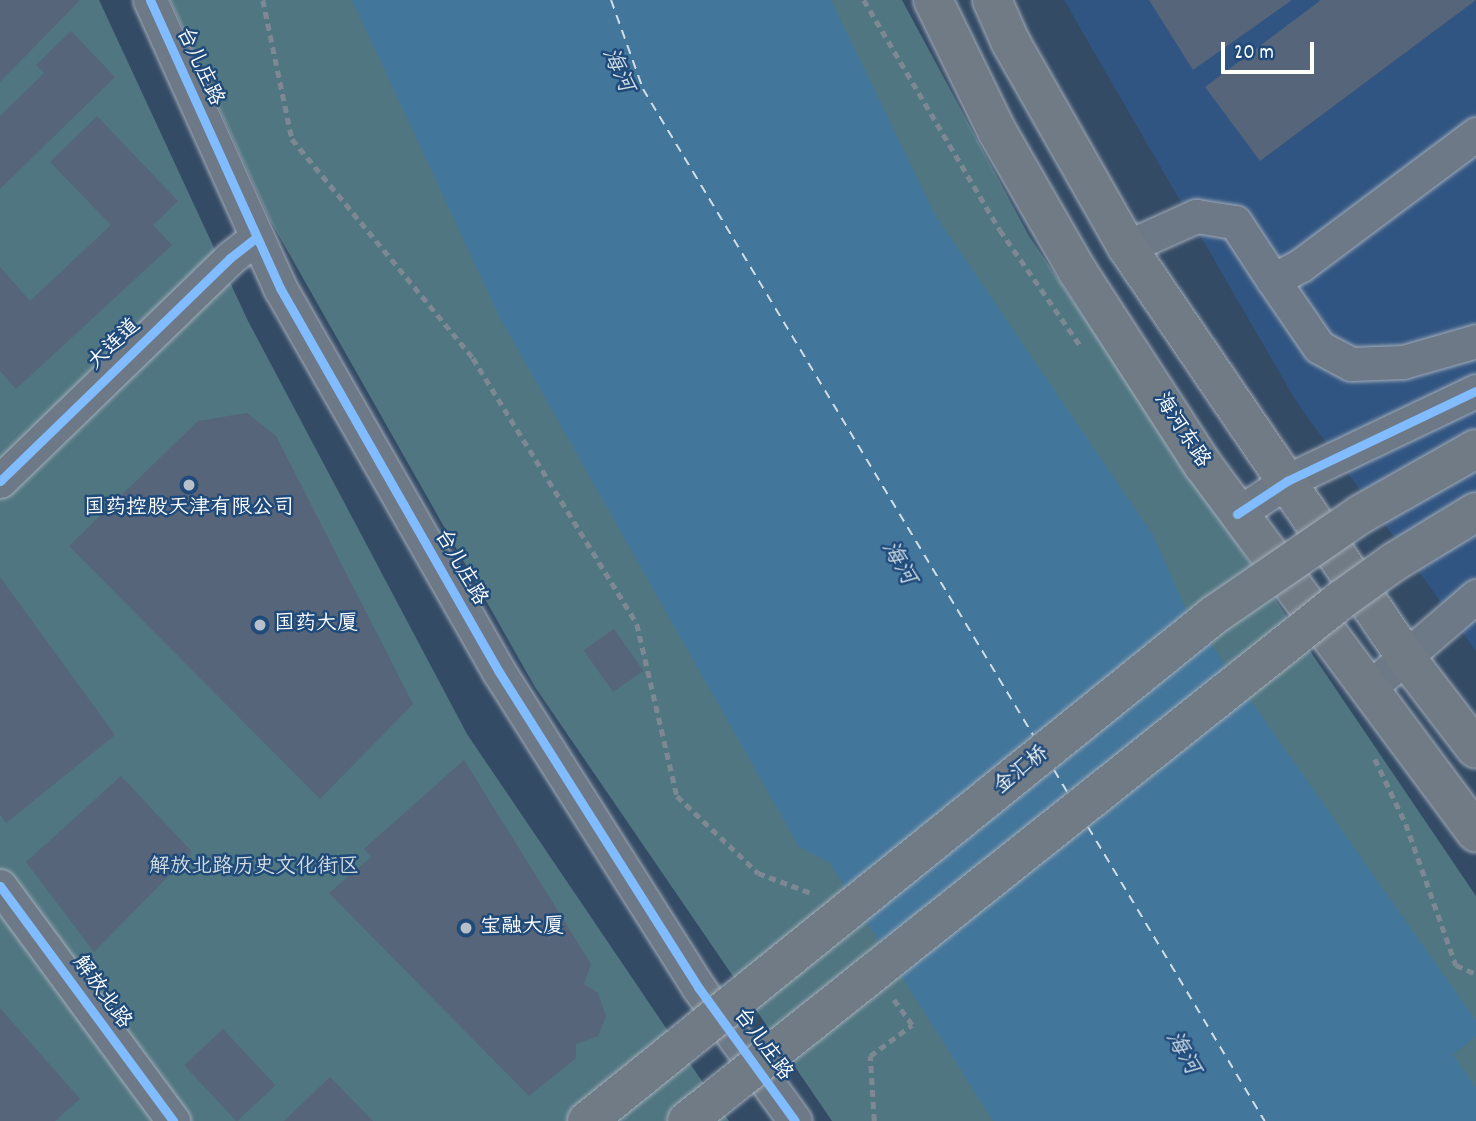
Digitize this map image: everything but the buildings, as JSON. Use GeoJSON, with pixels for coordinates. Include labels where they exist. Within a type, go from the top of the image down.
{"type":"FeatureCollection","features":[{"type":"Feature","properties":{"kind":"main road","name":"海河东路"},"geometry":{"type":"LineString","coordinates":[[933,0],[998,133],[1078,272],[1237,514],[1476,833]]}},
{"type":"Feature","properties":{"kind":"main road"},"geometry":{"type":"LineString","coordinates":[[992,0],[1011,43],[1127,247],[1406,659],[1476,749]]}},
{"type":"Feature","properties":{"kind":"main road","name":"金汇桥"},"geometry":{"type":"LineString","coordinates":[[587,1121],[1214,615],[1361,514],[1476,449]]}},
{"type":"Feature","properties":{"kind":"main road"},"geometry":{"type":"LineString","coordinates":[[687,1121],[1321,616],[1394,562],[1476,512]]}},
{"type":"Feature","properties":{"kind":"street","name":"台儿庄路"},"geometry":{"type":"LineString","coordinates":[[150,0],[280,288],[499,672],[698,987],[795,1121]]}},
{"type":"Feature","properties":{"kind":"street"},"geometry":{"type":"LineString","coordinates":[[1273,280],[1301,265],[1476,134]]}},
{"type":"Feature","properties":{"kind":"street"},"geometry":{"type":"LineString","coordinates":[[1127,247],[1196,216],[1235,222],[1319,347],[1351,364],[1402,362],[1476,341]]}},
{"type":"Feature","properties":{"kind":"street","name":"大连道"},"geometry":{"type":"LineString","coordinates":[[0,481],[230,258],[257,238]]}},
{"type":"Feature","properties":{"kind":"street"},"geometry":{"type":"LineString","coordinates":[[1237,514],[1287,481],[1476,391]]}},
{"type":"Feature","properties":{"kind":"street"},"geometry":{"type":"LineString","coordinates":[[1368,689],[1476,596]]}},
{"type":"Feature","properties":{"kind":"street","name":"解放北路"},"geometry":{"type":"LineString","coordinates":[[0,886],[173,1121]]}},
{"type":"Feature","properties":{"kind":"path"},"geometry":{"type":"LineString","coordinates":[[263,0],[292,139],[473,358],[637,624],[677,796],[758,873],[816,895]]}},
{"type":"Feature","properties":{"kind":"path"},"geometry":{"type":"LineString","coordinates":[[874,1121],[870,1056],[912,1025]]}},
{"type":"Feature","properties":{"kind":"shaded area"},"geometry":{"type":"Polygon","coordinates":[[[1064,0],[1476,0],[1476,651],[1296,401],[1064,0]]]}},
{"type":"Feature","properties":{"kind":"green space","name":"解放北路历史文化街区"},"geometry":{"type":"Polygon","coordinates":[[[0,0],[99,0],[248,321],[467,734],[729,1121],[0,1121],[0,0]]]}},
{"type":"Feature","properties":{"kind":"green space"},"geometry":{"type":"Polygon","coordinates":[[[170,0],[902,0],[1029,236],[1476,896],[1476,1121],[832,1121],[535,687],[270,220],[170,0]]]}},
{"type":"Feature","properties":{"kind":"water","name":"海河"},"geometry":{"type":"Polygon","coordinates":[[[352,0],[831,0],[935,215],[1153,535],[1185,607],[1476,1021],[1476,1036],[1453,1055],[1476,1088],[1476,1121],[993,1121],[829,862],[799,847],[500,318],[352,0]]]}},
{"type":"Feature","properties":{"kind":"ferry route"},"geometry":{"type":"LineString","coordinates":[[611,0],[643,89],[1033,735]]}},
{"type":"Feature","properties":{"kind":"ferry route"},"geometry":{"type":"LineString","coordinates":[[1054,770],[1067,792]]}},
{"type":"Feature","properties":{"kind":"ferry route"},"geometry":{"type":"LineString","coordinates":[[1088,827],[1265,1121]]}},
{"type":"Feature","properties":{"kind":"cycle path"},"geometry":{"type":"LineString","coordinates":[[150,0],[280,288],[499,672],[698,987],[795,1121]]}},
{"type":"Feature","properties":{"kind":"cycle path"},"geometry":{"type":"LineString","coordinates":[[0,481],[230,258],[256,238]]}},
{"type":"Feature","properties":{"kind":"cycle path"},"geometry":{"type":"LineString","coordinates":[[1237,514],[1287,481],[1476,391]]}},
{"type":"Feature","properties":{"kind":"cycle path"},"geometry":{"type":"LineString","coordinates":[[0,886],[173,1121]]}},
{"type":"Feature","properties":{"kind":"place","name":"国药控股天津有限公司"},"geometry":{"type":"Point","coordinates":[189,485]}},
{"type":"Feature","properties":{"kind":"place","name":"国药大厦"},"geometry":{"type":"Point","coordinates":[260,625]}},
{"type":"Feature","properties":{"kind":"place","name":"宝融大厦"},"geometry":{"type":"Point","coordinates":[466,928]}}]}
